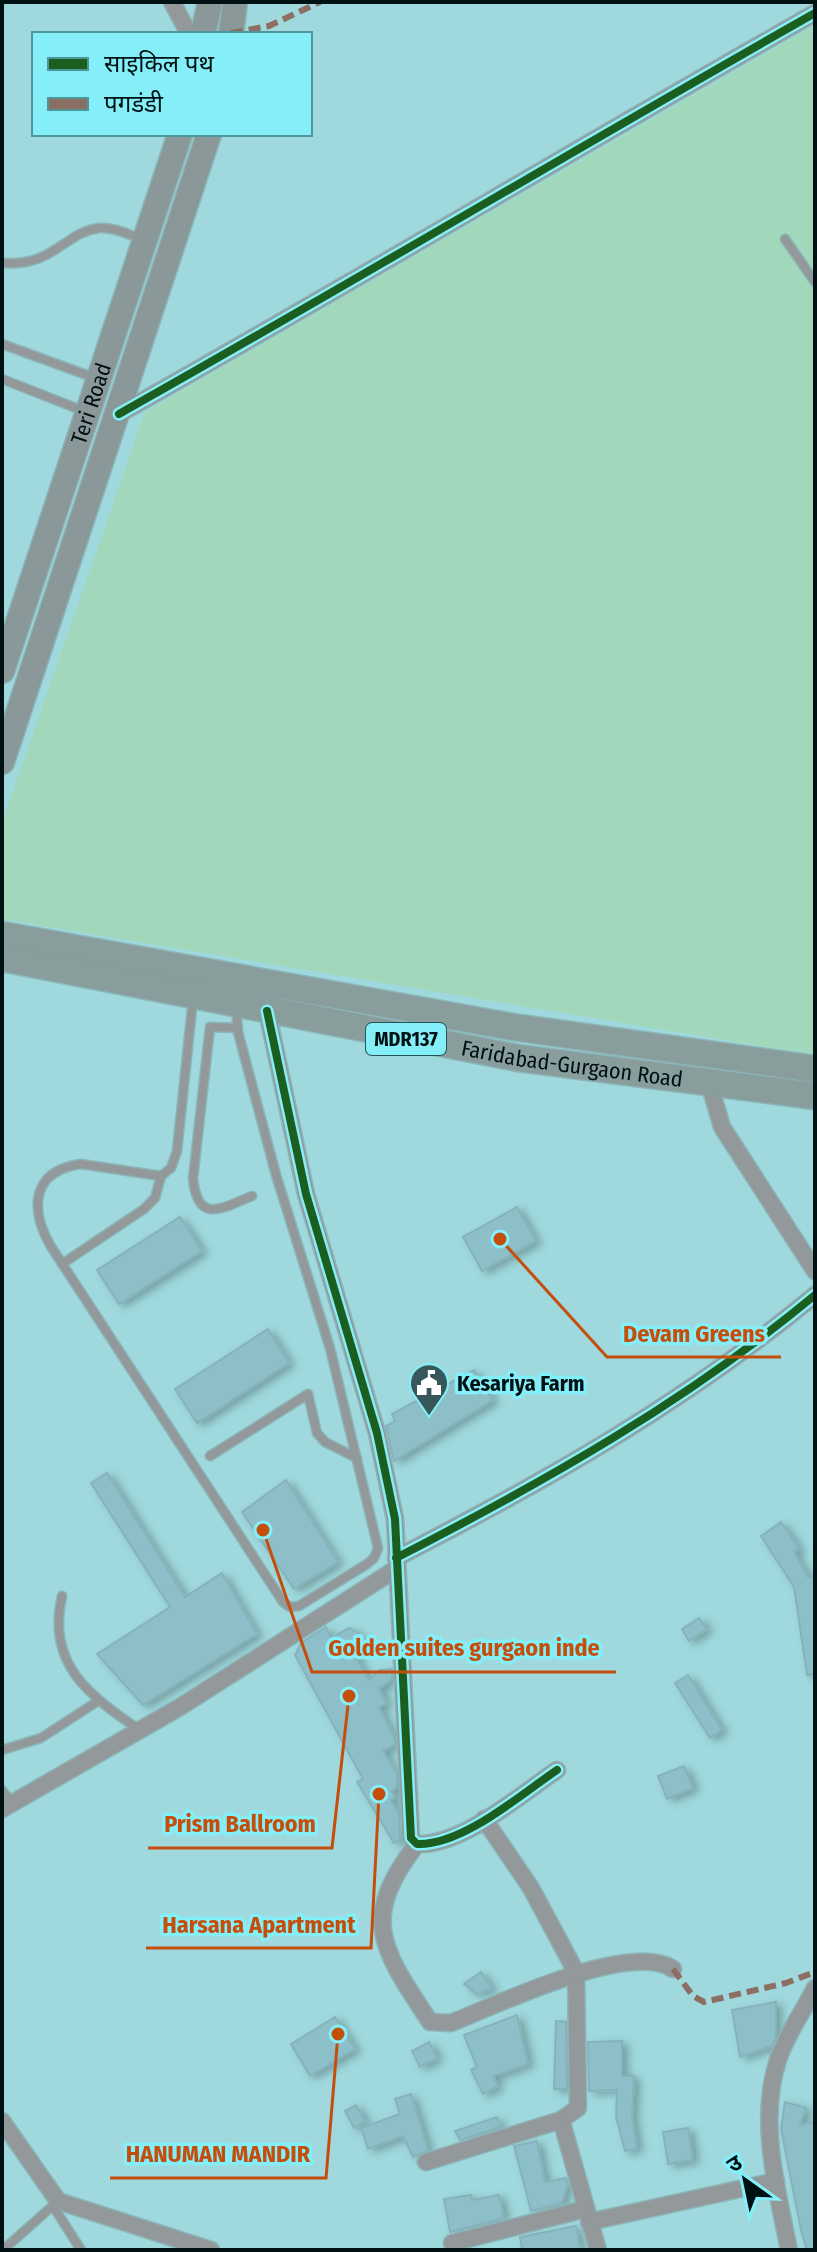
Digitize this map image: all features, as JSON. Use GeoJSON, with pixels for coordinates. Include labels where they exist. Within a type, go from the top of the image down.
{"type":"FeatureCollection","features":[{"type":"Feature","properties":{"kind":"main road","name":"Faridabad-Gurgaon Road"},"geometry":{"type":"LineString","coordinates":[[2,935],[513,1027],[815,1069]]}},
{"type":"Feature","properties":{"kind":"main road","name":"Faridabad-Gurgaon Road"},"geometry":{"type":"LineString","coordinates":[[2,958],[194,994],[237,1016],[267,1011],[518,1058],[815,1096]]}},
{"type":"Feature","properties":{"kind":"street"},"geometry":{"type":"LineString","coordinates":[[172,2],[188,32]]}},
{"type":"Feature","properties":{"kind":"street"},"geometry":{"type":"LineString","coordinates":[[203,32],[210,2]]}},
{"type":"Feature","properties":{"kind":"street"},"geometry":{"type":"LineString","coordinates":[[231,32],[235,2]]}},
{"type":"Feature","properties":{"kind":"street"},"geometry":{"type":"LineString","coordinates":[[119,414],[371,272],[616,126],[815,13]]}},
{"type":"Feature","properties":{"kind":"street","name":"Teri Road"},"geometry":{"type":"LineString","coordinates":[[2,671],[179,136]]}},
{"type":"Feature","properties":{"kind":"street"},"geometry":{"type":"LineString","coordinates":[[2,762],[208,136]]}},
{"type":"Feature","properties":{"kind":"street"},"geometry":{"type":"LineString","coordinates":[[267,1011],[306,1194],[377,1433],[395,1519],[409,1828],[417,1844]]}},
{"type":"Feature","properties":{"kind":"street"},"geometry":{"type":"LineString","coordinates":[[709,1083],[722,1127],[815,1271]]}},
{"type":"Feature","properties":{"kind":"street"},"geometry":{"type":"LineString","coordinates":[[5,1801],[141,1731],[292,1639],[396,1563],[630,1430],[688,1391],[815,1295]]}},
{"type":"Feature","properties":{"kind":"street"},"geometry":{"type":"LineString","coordinates":[[557,1770],[484,1819],[443,1841],[417,1844],[400,1866],[381,1914],[382,1933],[394,1967],[430,2022],[451,2023],[576,1972],[651,1961],[664,1963],[673,1969]]}},
{"type":"Feature","properties":{"kind":"street"},"geometry":{"type":"LineString","coordinates":[[426,2162],[561,2120],[578,2108],[576,1972],[531,1888],[484,1819]]}},
{"type":"Feature","properties":{"kind":"street"},"geometry":{"type":"LineString","coordinates":[[789,2250],[776,2181],[769,2106],[779,2056],[815,1988]]}},
{"type":"Feature","properties":{"kind":"street"},"geometry":{"type":"LineString","coordinates":[[561,2120],[598,2250]]}},
{"type":"Feature","properties":{"kind":"street"},"geometry":{"type":"LineString","coordinates":[[2,2121],[56,2203],[211,2250]]}},
{"type":"Feature","properties":{"kind":"street"},"geometry":{"type":"LineString","coordinates":[[452,2243],[776,2181]]}},
{"type":"Feature","properties":{"kind":"lane"},"geometry":{"type":"LineString","coordinates":[[2,263],[44,258],[97,228],[112,228],[145,240]]}},
{"type":"Feature","properties":{"kind":"lane"},"geometry":{"type":"LineString","coordinates":[[785,239],[815,282]]}},
{"type":"Feature","properties":{"kind":"lane"},"geometry":{"type":"LineString","coordinates":[[2,344],[98,380]]}},
{"type":"Feature","properties":{"kind":"lane"},"geometry":{"type":"LineString","coordinates":[[2,379],[87,412]]}},
{"type":"Feature","properties":{"kind":"lane"},"geometry":{"type":"LineString","coordinates":[[62,1264],[144,1209],[155,1198],[161,1176],[171,1168],[177,1156],[194,994]]}},
{"type":"Feature","properties":{"kind":"lane"},"geometry":{"type":"LineString","coordinates":[[161,1176],[81,1164],[68,1166],[47,1181],[35,1207],[38,1224],[283,1602],[290,1607],[299,1606],[374,1558],[378,1548],[330,1348],[276,1175],[237,1016],[210,1027],[193,1179],[199,1203],[206,1210],[216,1210],[252,1196]]}},
{"type":"Feature","properties":{"kind":"lane"},"geometry":{"type":"LineString","coordinates":[[210,1456],[308,1394],[317,1433],[325,1442],[357,1458]]}},
{"type":"Feature","properties":{"kind":"lane"},"geometry":{"type":"LineString","coordinates":[[62,1596],[58,1633],[79,1682],[98,1701],[141,1731]]}},
{"type":"Feature","properties":{"kind":"lane"},"geometry":{"type":"LineString","coordinates":[[2,1750],[41,1738],[98,1701]]}},
{"type":"Feature","properties":{"kind":"lane"},"geometry":{"type":"LineString","coordinates":[[3,2250],[56,2203],[81,2250]]}},
{"type":"Feature","properties":{"kind":"green space"},"geometry":{"type":"Polygon","coordinates":[[[815,25],[815,1055],[2,919],[2,823],[145,412],[815,25]]]}},
{"type":"Feature","properties":{"kind":"building"},"geometry":{"type":"Polygon","coordinates":[[[517,1207],[536,1241],[482,1271],[463,1237],[517,1207]]]}},
{"type":"Feature","properties":{"kind":"building"},"geometry":{"type":"Polygon","coordinates":[[[180,1217],[202,1251],[119,1304],[97,1270],[180,1217]]]}},
{"type":"Feature","properties":{"kind":"building"},"geometry":{"type":"Polygon","coordinates":[[[268,1329],[289,1363],[197,1423],[175,1389],[268,1329]]]}},
{"type":"Feature","properties":{"kind":"building","name":"Kesariya Farm"},"geometry":{"type":"Polygon","coordinates":[[[474,1370],[493,1400],[394,1461],[386,1426],[395,1421],[392,1414],[474,1370]]]}},
{"type":"Feature","properties":{"kind":"building"},"geometry":{"type":"Polygon","coordinates":[[[107,1473],[185,1597],[222,1573],[257,1634],[143,1705],[97,1654],[170,1607],[91,1483],[107,1473]]]}},
{"type":"Feature","properties":{"kind":"building"},"geometry":{"type":"Polygon","coordinates":[[[286,1480],[338,1562],[294,1589],[242,1512],[286,1480]]]}},
{"type":"Feature","properties":{"kind":"building"},"geometry":{"type":"Polygon","coordinates":[[[781,1522],[799,1548],[794,1552],[808,1577],[815,1577],[815,1674],[807,1675],[794,1587],[761,1536],[781,1522]]]}},
{"type":"Feature","properties":{"kind":"building"},"geometry":{"type":"Polygon","coordinates":[[[699,1618],[707,1629],[689,1641],[682,1629],[699,1618]]]}},
{"type":"Feature","properties":{"kind":"building"},"geometry":{"type":"Polygon","coordinates":[[[326,1627],[331,1638],[349,1628],[358,1633],[363,1642],[355,1656],[369,1680],[380,1670],[392,1669],[392,1679],[379,1689],[387,1703],[379,1707],[395,1739],[395,1744],[383,1751],[397,1774],[397,1787],[392,1791],[395,1797],[391,1800],[399,1814],[400,1840],[394,1843],[357,1782],[363,1779],[295,1655],[301,1643],[326,1627]]]}},
{"type":"Feature","properties":{"kind":"building"},"geometry":{"type":"Polygon","coordinates":[[[688,1675],[722,1730],[710,1738],[675,1683],[688,1675]]]}},
{"type":"Feature","properties":{"kind":"building"},"geometry":{"type":"Polygon","coordinates":[[[684,1766],[693,1788],[667,1799],[658,1776],[684,1766]]]}},
{"type":"Feature","properties":{"kind":"building"},"geometry":{"type":"Polygon","coordinates":[[[481,1972],[492,1989],[476,1994],[464,1984],[481,1972]]]}},
{"type":"Feature","properties":{"kind":"building"},"geometry":{"type":"Polygon","coordinates":[[[776,2002],[776,2036],[772,2046],[740,2057],[732,2010],[776,2002]]]}},
{"type":"Feature","properties":{"kind":"building"},"geometry":{"type":"Polygon","coordinates":[[[517,2015],[528,2064],[493,2076],[498,2086],[483,2094],[471,2070],[477,2067],[464,2035],[517,2015]]]}},
{"type":"Feature","properties":{"kind":"building"},"geometry":{"type":"Polygon","coordinates":[[[335,2017],[355,2049],[310,2076],[291,2044],[335,2017]]]}},
{"type":"Feature","properties":{"kind":"building"},"geometry":{"type":"Polygon","coordinates":[[[556,2021],[566,2022],[567,2089],[554,2089],[556,2021]]]}},
{"type":"Feature","properties":{"kind":"building"},"geometry":{"type":"Polygon","coordinates":[[[622,2041],[622,2076],[634,2076],[632,2117],[637,2149],[625,2151],[616,2117],[617,2090],[589,2091],[588,2042],[622,2041]]]}},
{"type":"Feature","properties":{"kind":"building"},"geometry":{"type":"Polygon","coordinates":[[[429,2042],[437,2058],[420,2067],[412,2051],[429,2042]]]}},
{"type":"Feature","properties":{"kind":"building"},"geometry":{"type":"Polygon","coordinates":[[[411,2094],[428,2150],[413,2157],[403,2136],[368,2149],[361,2128],[400,2114],[395,2099],[411,2094]]]}},
{"type":"Feature","properties":{"kind":"building"},"geometry":{"type":"Polygon","coordinates":[[[785,2102],[806,2108],[800,2125],[815,2122],[815,2250],[807,2250],[801,2230],[781,2129],[785,2102]]]}},
{"type":"Feature","properties":{"kind":"building"},"geometry":{"type":"Polygon","coordinates":[[[356,2105],[365,2121],[354,2128],[345,2111],[356,2105]]]}},
{"type":"Feature","properties":{"kind":"building"},"geometry":{"type":"Polygon","coordinates":[[[497,2117],[500,2127],[460,2140],[455,2131],[497,2117]]]}},
{"type":"Feature","properties":{"kind":"building"},"geometry":{"type":"Polygon","coordinates":[[[688,2128],[693,2160],[668,2164],[663,2132],[688,2128]]]}},
{"type":"Feature","properties":{"kind":"building"},"geometry":{"type":"Polygon","coordinates":[[[537,2141],[545,2182],[566,2178],[568,2183],[562,2203],[531,2211],[514,2146],[537,2141]]]}},
{"type":"Feature","properties":{"kind":"building"},"geometry":{"type":"Polygon","coordinates":[[[471,2195],[472,2200],[499,2195],[504,2218],[450,2232],[444,2199],[471,2195]]]}},
{"type":"Feature","properties":{"kind":"building"},"geometry":{"type":"Polygon","coordinates":[[[576,2226],[580,2250],[522,2250],[520,2237],[576,2226]]]}},
{"type":"Feature","properties":{"kind":"marked path"},"geometry":{"type":"LineString","coordinates":[[236,32],[269,26],[320,2]]}},
{"type":"Feature","properties":{"kind":"marked path"},"geometry":{"type":"LineString","coordinates":[[673,1969],[693,1996],[704,2002],[786,1983],[815,1972]]}},
{"type":"Feature","properties":{"kind":"cycle path"},"geometry":{"type":"LineString","coordinates":[[119,414],[815,13]]}},
{"type":"Feature","properties":{"kind":"cycle path"},"geometry":{"type":"LineString","coordinates":[[267,1011],[306,1194],[377,1433],[395,1519],[411,1838],[417,1844],[453,1837],[490,1817],[557,1770]]}},
{"type":"Feature","properties":{"kind":"cycle path"},"geometry":{"type":"LineString","coordinates":[[396,1558],[506,1500],[613,1438],[716,1371],[815,1295]]}},
{"type":"Feature","properties":{"kind":"place","name":"Devam Greens"},"geometry":{"type":"Point","coordinates":[500,1239]}},
{"type":"Feature","properties":{"kind":"place","name":"Kesariya Farm"},"geometry":{"type":"Point","coordinates":[429,1417]}},
{"type":"Feature","properties":{"kind":"place","name":"Golden suites gurgaon inde"},"geometry":{"type":"Point","coordinates":[263,1530]}},
{"type":"Feature","properties":{"kind":"place","name":"Prism Ballroom"},"geometry":{"type":"Point","coordinates":[349,1696]}},
{"type":"Feature","properties":{"kind":"place","name":"Harsana Apartment"},"geometry":{"type":"Point","coordinates":[379,1794]}},
{"type":"Feature","properties":{"kind":"place","name":"HANUMAN MANDIR"},"geometry":{"type":"Point","coordinates":[338,2034]}}]}
